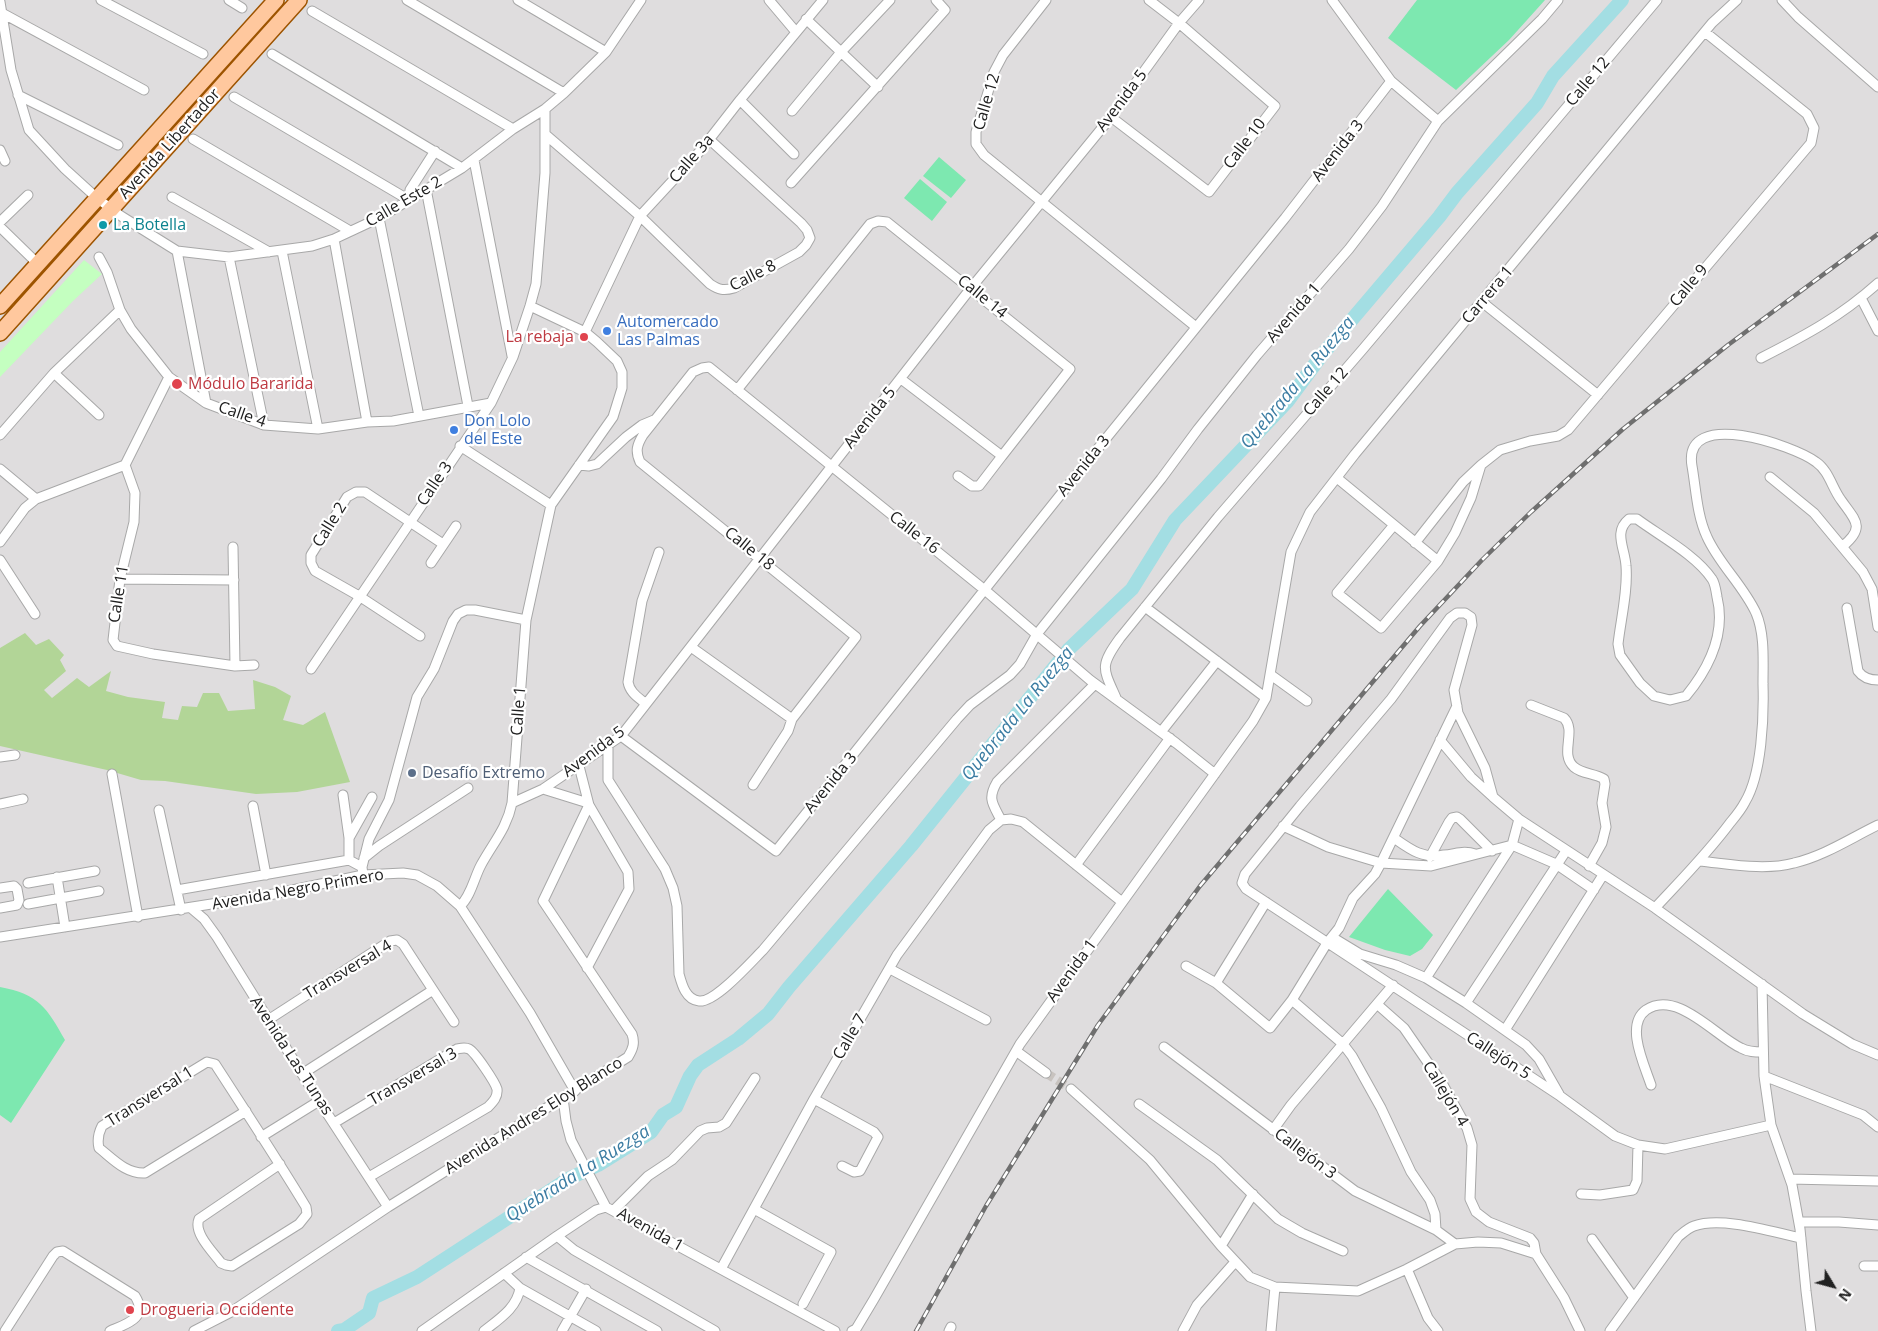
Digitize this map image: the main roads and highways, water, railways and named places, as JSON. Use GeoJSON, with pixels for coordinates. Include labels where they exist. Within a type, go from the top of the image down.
{"type":"FeatureCollection","features":[{"type":"Feature","properties":{"kind":"main road","name":"Avenida Libertador"},"geometry":{"type":"LineString","coordinates":[[0,306],[276,0]]}},
{"type":"Feature","properties":{"kind":"main road","name":"Avenida Libertador"},"geometry":{"type":"LineString","coordinates":[[0,334],[299,0]]}},
{"type":"Feature","properties":{"kind":"waterway","name":"Quebrada La Ruezga"},"geometry":{"type":"LineString","coordinates":[[338,1331],[344,1330],[369,1313],[373,1298],[417,1277],[568,1179],[598,1165],[651,1132],[663,1115],[676,1107],[690,1076],[698,1065],[738,1039],[768,1014],[789,987],[911,846],[1069,649],[1132,589],[1175,520],[1287,402],[1321,356],[1439,217],[1457,193],[1537,103],[1553,76],[1622,0]]}},
{"type":"Feature","properties":{"kind":"tunnel"},"geometry":{"type":"LineString","coordinates":[[1046,1073],[1071,1089]]}},
{"type":"Feature","properties":{"kind":"railway"},"geometry":{"type":"LineString","coordinates":[[916,1331],[986,1206],[1098,1025],[1200,886],[1420,626],[1482,560],[1531,512],[1623,429],[1728,345],[1878,234]]}},
{"type":"Feature","properties":{"kind":"place","name":"La Botella"},"geometry":{"type":"Point","coordinates":[103,225]}},
{"type":"Feature","properties":{"kind":"place","name":"Automercado Las Palmas"},"geometry":{"type":"Point","coordinates":[607,331]}},
{"type":"Feature","properties":{"kind":"place","name":"La rebaja"},"geometry":{"type":"Point","coordinates":[584,337]}},
{"type":"Feature","properties":{"kind":"place","name":"Módulo Bararida"},"geometry":{"type":"Point","coordinates":[177,384]}},
{"type":"Feature","properties":{"kind":"place","name":"Don Lolo del Este"},"geometry":{"type":"Point","coordinates":[454,430]}},
{"type":"Feature","properties":{"kind":"place","name":"Desafío Extremo"},"geometry":{"type":"Point","coordinates":[412,773]}},
{"type":"Feature","properties":{"kind":"place","name":"Drogueria Occidente"},"geometry":{"type":"Point","coordinates":[130,1310]}}]}
